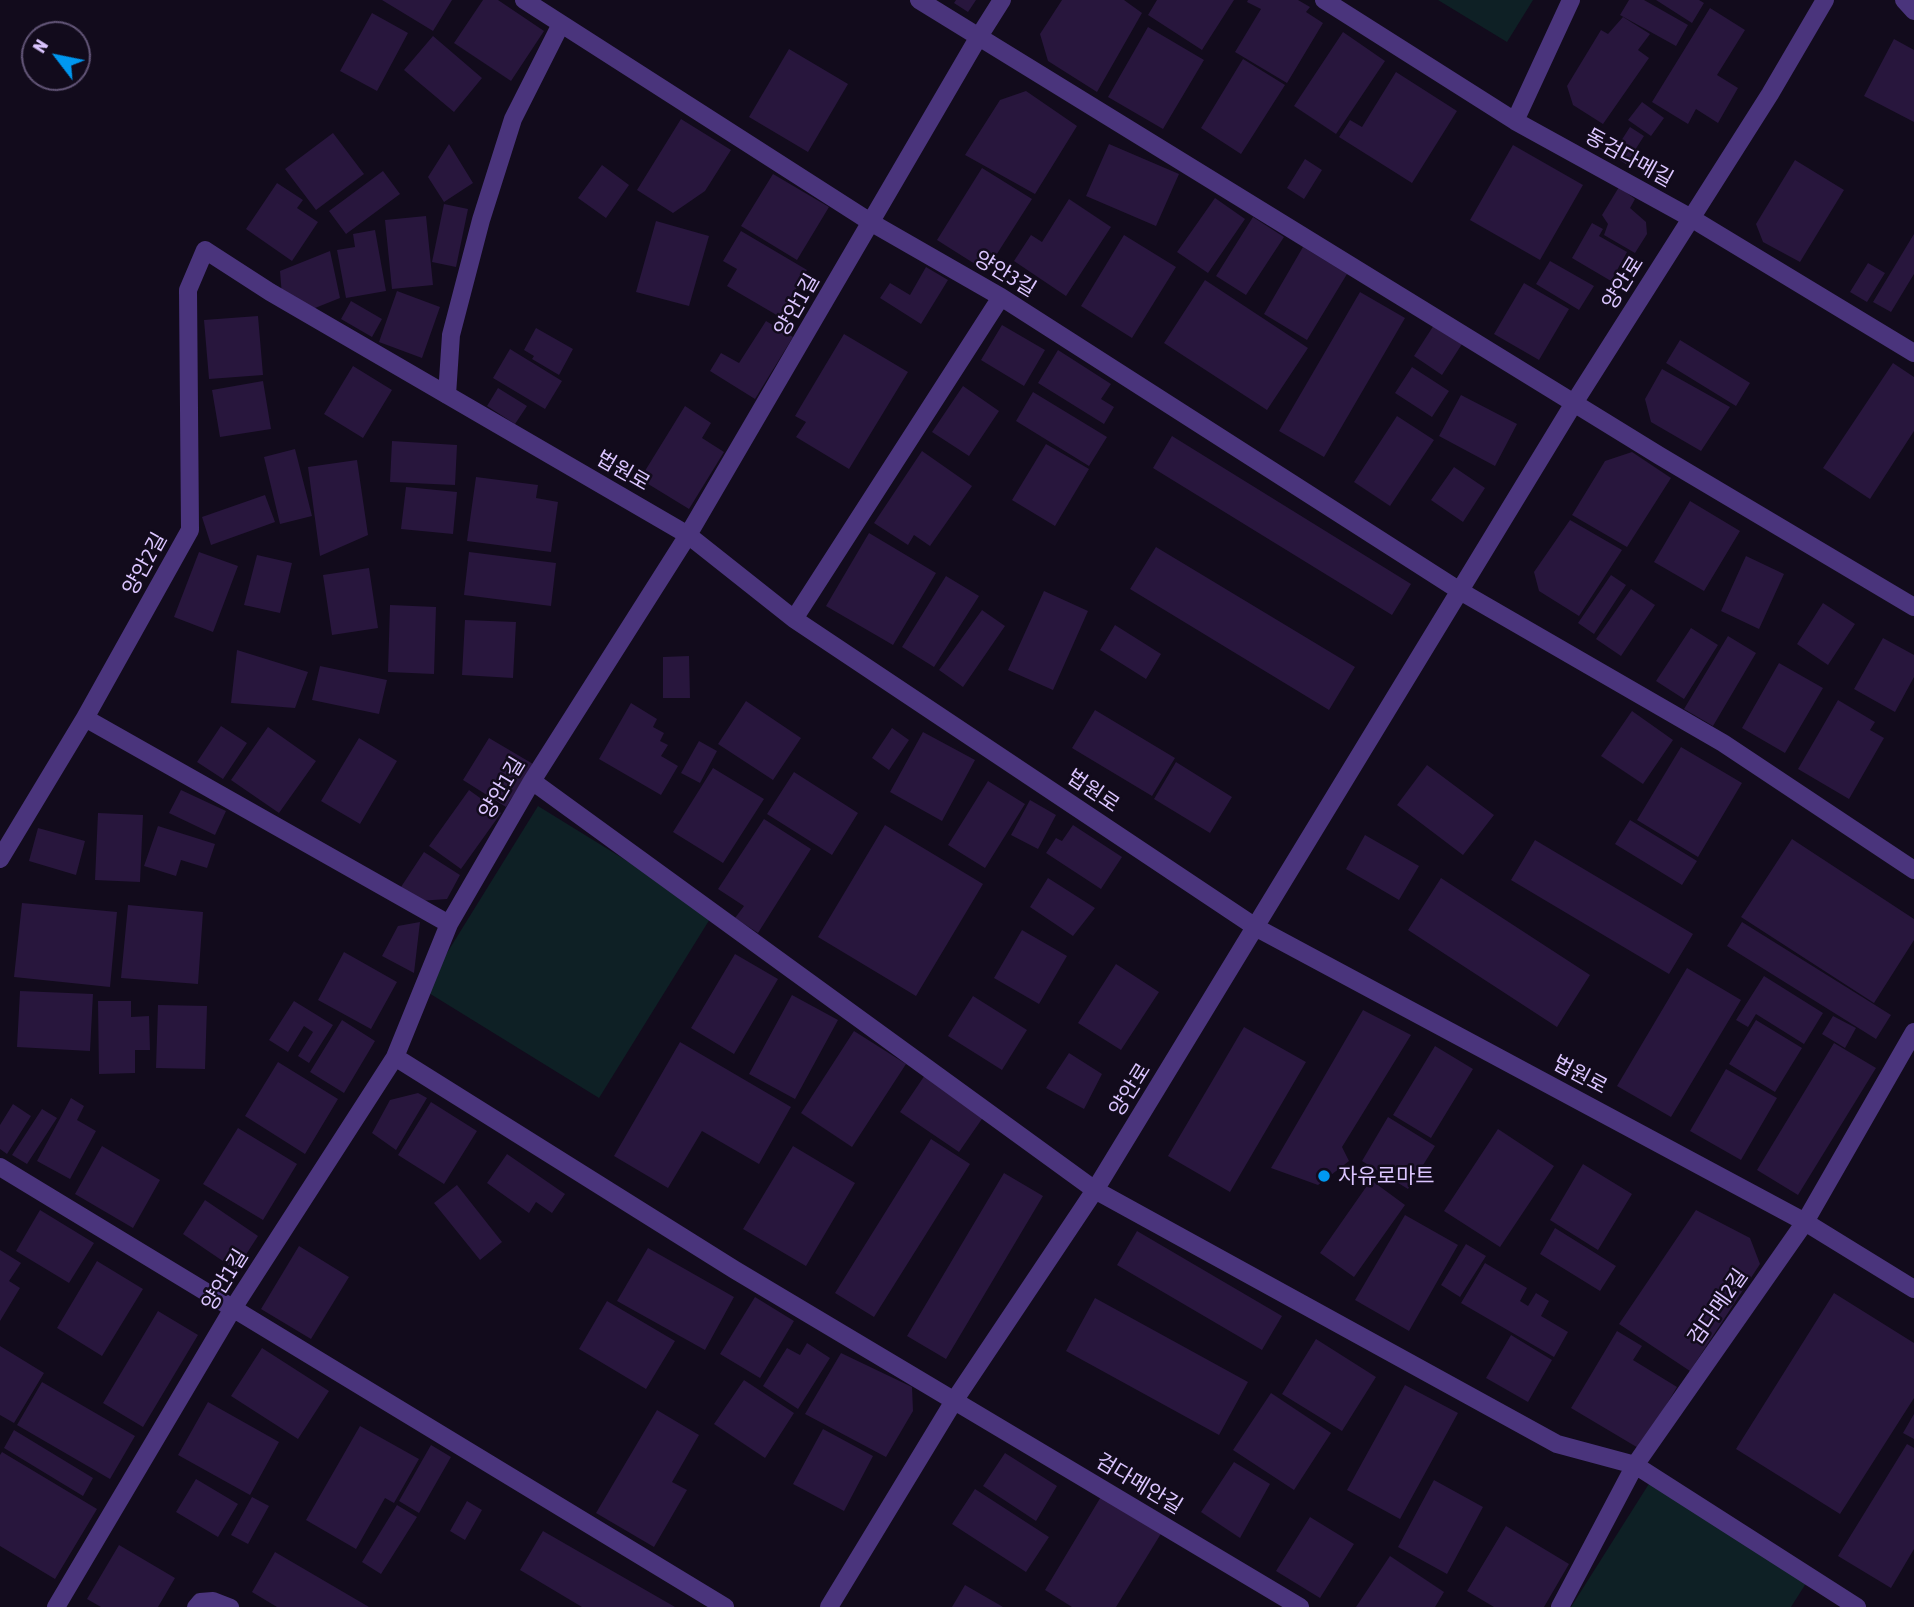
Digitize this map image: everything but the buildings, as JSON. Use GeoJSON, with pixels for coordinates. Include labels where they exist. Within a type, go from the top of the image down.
{"type":"FeatureCollection","features":[{"type":"Feature","properties":{"kind":"street","name":"양안3길"},"geometry":{"type":"LineString","coordinates":[[524,0],[872,223],[1000,297],[1460,591]]}},
{"type":"Feature","properties":{"kind":"street"},"geometry":{"type":"LineString","coordinates":[[919,0],[1574,403],[1914,607]]}},
{"type":"Feature","properties":{"kind":"street","name":"양안1길"},"geometry":{"type":"LineString","coordinates":[[56,1607],[232,1310],[395,1057],[449,924],[532,781],[688,536],[1002,0]]}},
{"type":"Feature","properties":{"kind":"street","name":"동검다메길"},"geometry":{"type":"LineString","coordinates":[[1324,0],[1515,121],[1691,218],[1914,353]]}},
{"type":"Feature","properties":{"kind":"street"},"geometry":{"type":"LineString","coordinates":[[1515,121],[1571,0]]}},
{"type":"Feature","properties":{"kind":"street","name":"양안로"},"geometry":{"type":"LineString","coordinates":[[829,1607],[954,1401],[1095,1190],[1574,403],[1825,0]]}},
{"type":"Feature","properties":{"kind":"street"},"geometry":{"type":"LineString","coordinates":[[1904,0],[1914,11]]}},
{"type":"Feature","properties":{"kind":"street"},"geometry":{"type":"LineString","coordinates":[[447,396],[451,335],[481,220],[513,119],[561,24]]}},
{"type":"Feature","properties":{"kind":"street","name":"양안2길"},"geometry":{"type":"LineString","coordinates":[[0,859],[85,718],[190,530],[188,290],[205,250],[270,292]]}},
{"type":"Feature","properties":{"kind":"street","name":"법원로"},"geometry":{"type":"LineString","coordinates":[[270,292],[688,536],[794,618],[1256,928],[1805,1222],[1914,1289]]}},
{"type":"Feature","properties":{"kind":"street"},"geometry":{"type":"LineString","coordinates":[[794,618],[1000,297]]}},
{"type":"Feature","properties":{"kind":"street"},"geometry":{"type":"LineString","coordinates":[[1460,591],[1723,743],[1914,870]]}},
{"type":"Feature","properties":{"kind":"street"},"geometry":{"type":"LineString","coordinates":[[85,718],[449,924]]}},
{"type":"Feature","properties":{"kind":"street"},"geometry":{"type":"LineString","coordinates":[[532,781],[1095,1190],[1557,1444],[1634,1465],[1857,1607]]}},
{"type":"Feature","properties":{"kind":"street","name":"검다메2길"},"geometry":{"type":"LineString","coordinates":[[1560,1607],[1634,1465],[1805,1222],[1914,1032]]}},
{"type":"Feature","properties":{"kind":"street","name":"검다메안길"},"geometry":{"type":"LineString","coordinates":[[395,1057],[735,1270],[1300,1607]]}},
{"type":"Feature","properties":{"kind":"street"},"geometry":{"type":"LineString","coordinates":[[0,1167],[725,1607]]}},
{"type":"Feature","properties":{"kind":"lane"},"geometry":{"type":"LineString","coordinates":[[195,1607],[201,1601],[214,1600],[231,1607]]}},
{"type":"Feature","properties":{"kind":"shaded area"},"geometry":{"type":"Polygon","coordinates":[[[1438,0],[1533,0],[1507,42],[1438,0]]]}},
{"type":"Feature","properties":{"kind":"shaded area"},"geometry":{"type":"Polygon","coordinates":[[[538,806],[713,914],[599,1098],[424,990],[538,806]]]}},
{"type":"Feature","properties":{"kind":"shaded area"},"geometry":{"type":"Polygon","coordinates":[[[1652,1479],[1810,1577],[1791,1607],[1571,1607],[1652,1479]]]}},
{"type":"Feature","properties":{"kind":"place","name":"자유로마트"},"geometry":{"type":"Point","coordinates":[1324,1176]}}]}
